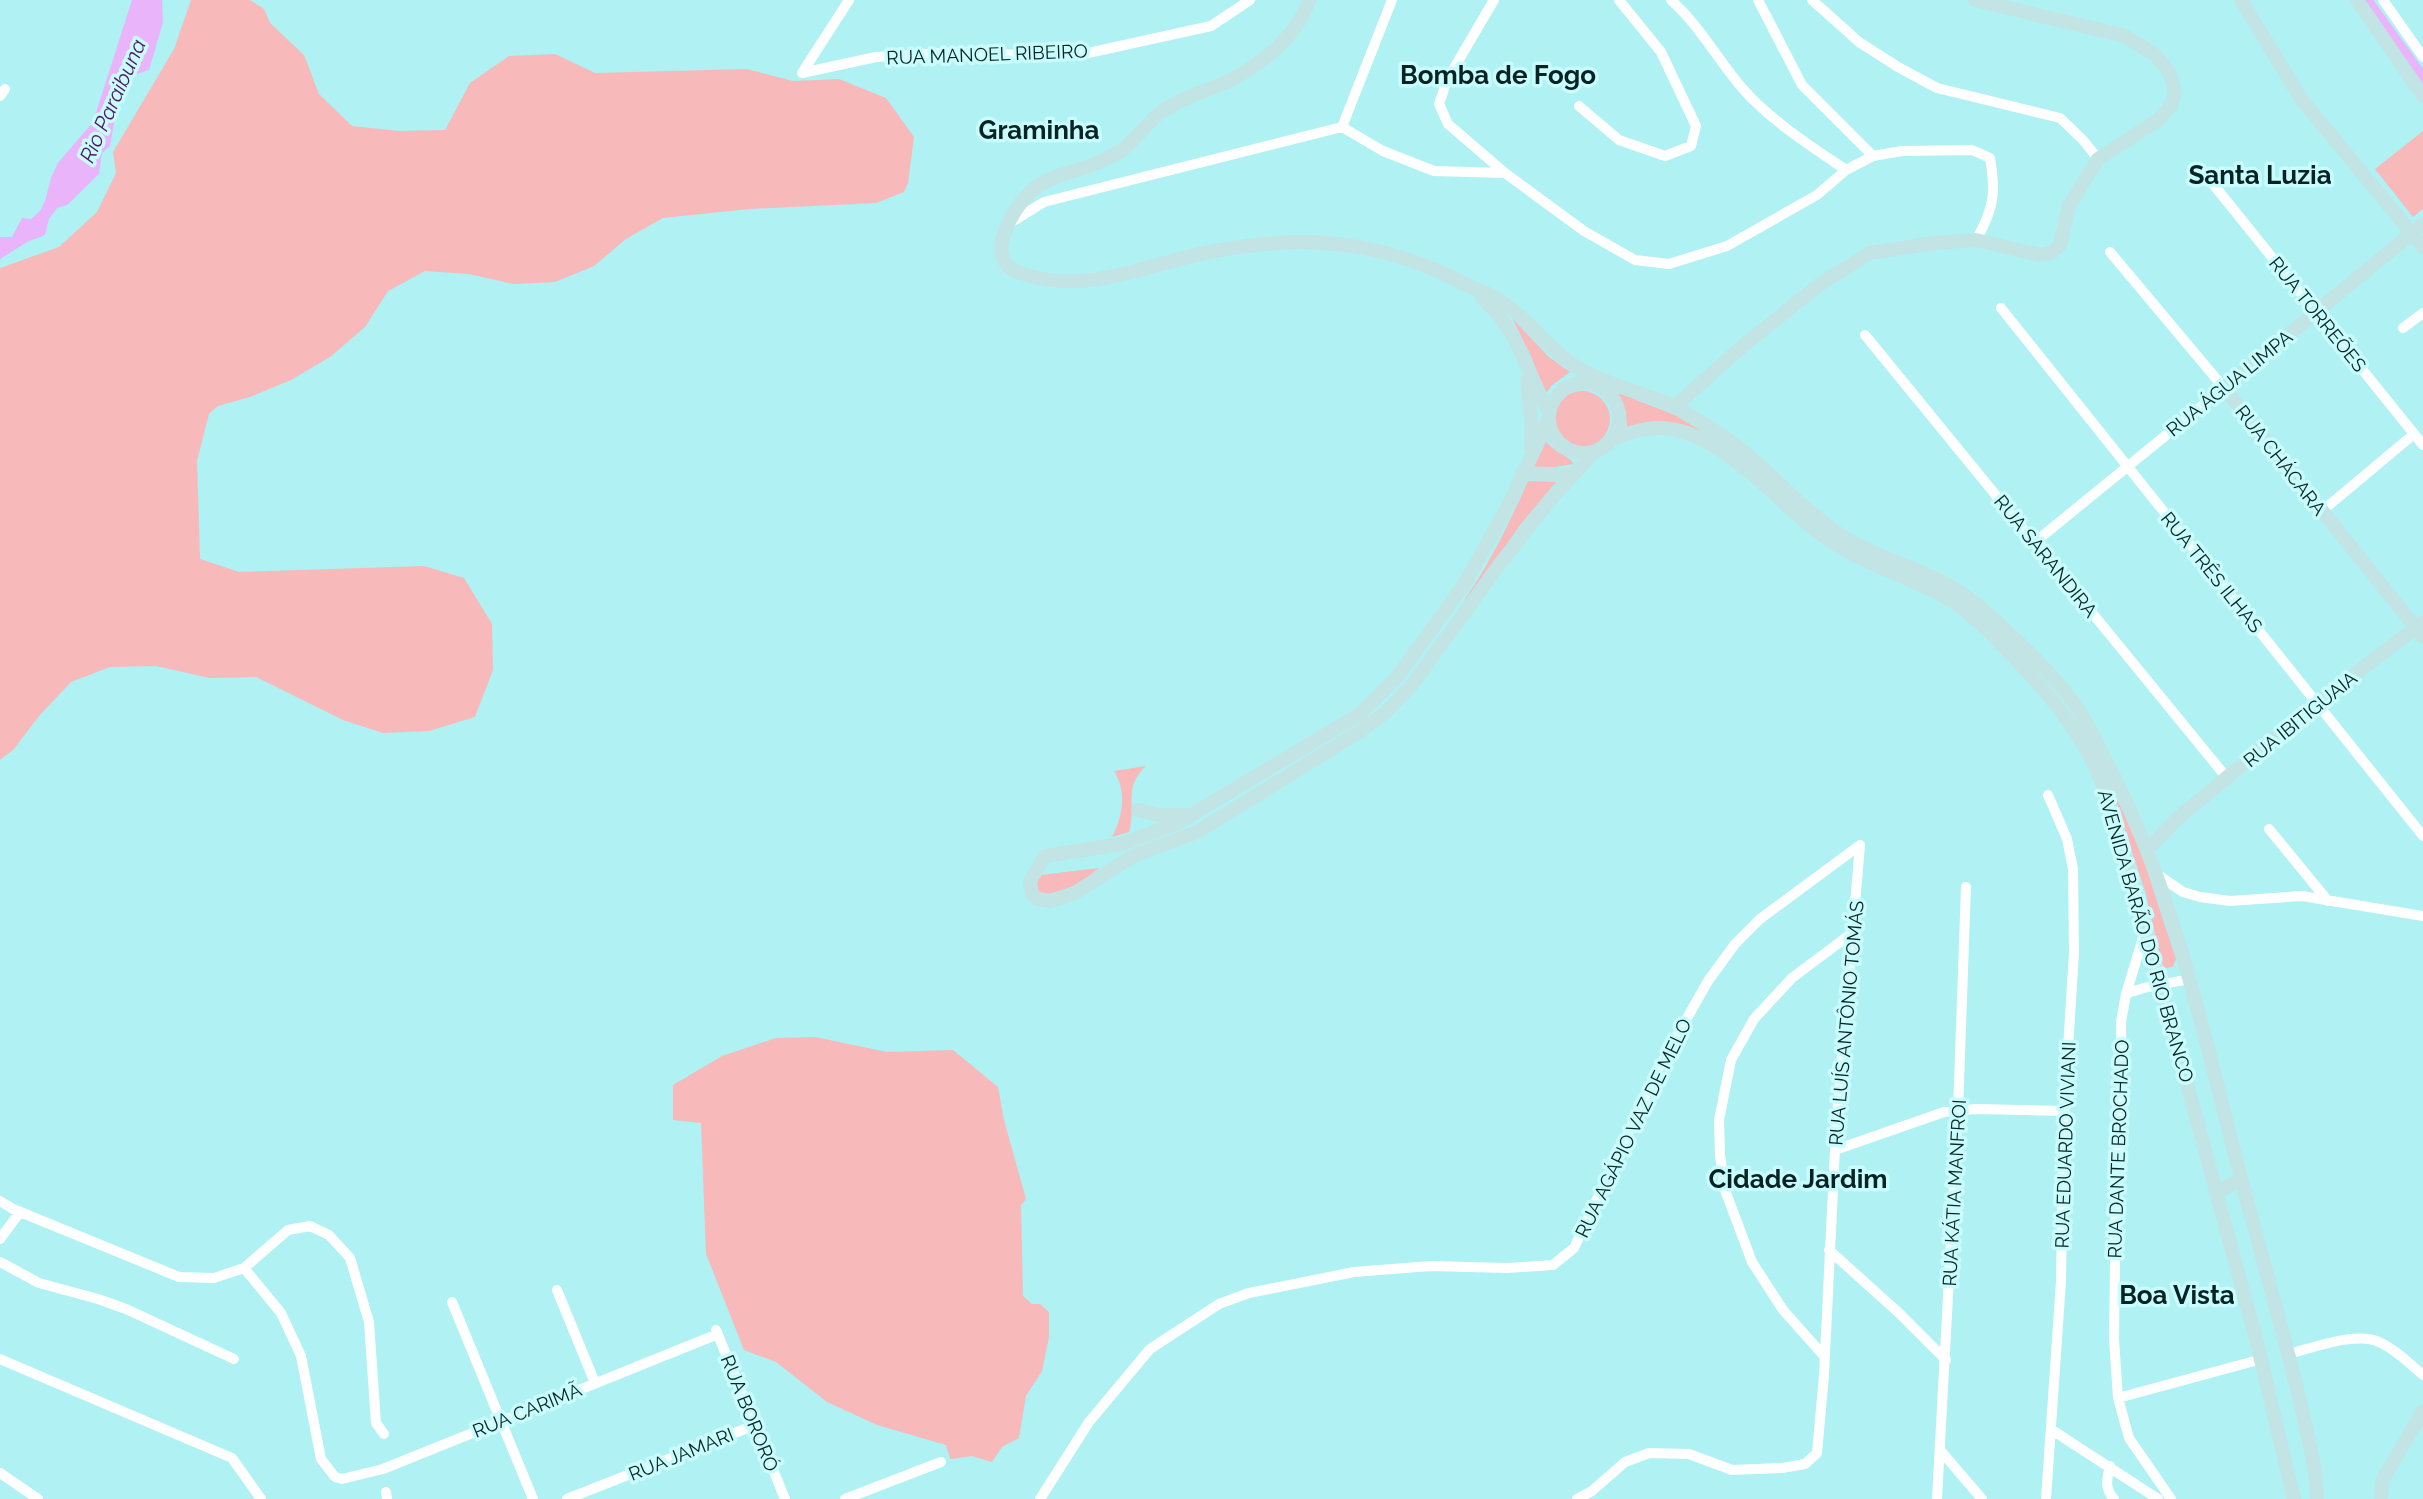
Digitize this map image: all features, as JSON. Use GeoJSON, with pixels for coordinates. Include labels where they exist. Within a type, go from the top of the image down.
{"type":"FeatureCollection","features":[{"type":"Feature","properties":{"kind":"street","name":"RUA MANOEL RIBEIRO"},"geometry":{"type":"LineString","coordinates":[[849,0],[802,73],[876,57],[961,52],[1079,55],[1211,26],[1250,0]]}},
{"type":"Feature","properties":{"kind":"street"},"geometry":{"type":"LineString","coordinates":[[1309,0],[1304,15],[1282,44],[1235,78],[1161,111],[1123,150],[1099,162],[1045,181],[1028,193],[1008,224],[1001,252],[1005,260],[1012,269],[1038,278],[1079,281],[1126,273],[1215,250],[1300,242],[1347,246],[1392,254],[1442,272],[1496,298],[1521,316],[1554,351],[1596,386],[1613,398],[1619,419],[1617,430],[1611,440],[1595,451],[1550,499],[1412,685],[1386,712],[1359,732],[1197,832],[1133,856],[1075,892],[1057,899],[1038,899],[1032,894],[1030,888],[1035,870],[1045,856],[1135,840],[1178,823],[1360,714],[1398,676],[1465,583],[1507,508],[1549,416],[1552,403],[1564,389],[1573,385],[1596,386],[1618,384]]}},
{"type":"Feature","properties":{"kind":"street"},"geometry":{"type":"LineString","coordinates":[[1342,127],[1392,0]]}},
{"type":"Feature","properties":{"kind":"street"},"geometry":{"type":"LineString","coordinates":[[1494,0],[1447,80],[1439,104],[1448,124],[1505,173],[1584,231],[1635,260],[1669,264],[1727,246],[1817,195],[1846,170],[1873,156],[1902,151],[1972,149],[1990,158],[1995,186],[1987,220],[1976,240]]}},
{"type":"Feature","properties":{"kind":"street"},"geometry":{"type":"LineString","coordinates":[[1579,106],[1619,140],[1665,156],[1691,146],[1696,126],[1661,52],[1619,0]]}},
{"type":"Feature","properties":{"kind":"street"},"geometry":{"type":"LineString","coordinates":[[1671,0],[1686,13],[1744,91],[1801,140],[1846,170]]}},
{"type":"Feature","properties":{"kind":"street"},"geometry":{"type":"LineString","coordinates":[[1758,0],[1802,85],[1873,156]]}},
{"type":"Feature","properties":{"kind":"street"},"geometry":{"type":"LineString","coordinates":[[1812,0],[1859,42],[1937,88],[2060,118],[2098,159]]}},
{"type":"Feature","properties":{"kind":"street"},"geometry":{"type":"LineString","coordinates":[[1674,407],[1744,345],[1842,268],[1870,253],[1934,243],[1976,240],[2040,255],[2051,253],[2060,245],[2069,206],[2098,159],[2158,120],[2171,106],[2175,90],[2168,70],[2155,55],[2125,36],[1975,0]]}},
{"type":"Feature","properties":{"kind":"street"},"geometry":{"type":"LineString","coordinates":[[2241,0],[2302,100],[2418,228],[2423,247]]}},
{"type":"Feature","properties":{"kind":"street"},"geometry":{"type":"LineString","coordinates":[[2357,0],[2423,96]]}},
{"type":"Feature","properties":{"kind":"street"},"geometry":{"type":"LineString","coordinates":[[2383,0],[2423,57]]}},
{"type":"Feature","properties":{"kind":"street"},"geometry":{"type":"LineString","coordinates":[[1008,224],[1044,202],[1342,127],[1383,151],[1434,171],[1505,173]]}},
{"type":"Feature","properties":{"kind":"street","name":"RUA TORREÕES"},"geometry":{"type":"LineString","coordinates":[[2213,184],[2423,445]]}},
{"type":"Feature","properties":{"kind":"street","name":"RUA ÁGUA LIMPA"},"geometry":{"type":"LineString","coordinates":[[2035,542],[2128,466],[2228,393],[2237,377],[2418,228]]}},
{"type":"Feature","properties":{"kind":"street","name":"RUA CHÁCARA"},"geometry":{"type":"LineString","coordinates":[[2110,252],[2421,629]]}},
{"type":"Feature","properties":{"kind":"street"},"geometry":{"type":"LineString","coordinates":[[1471,287],[1497,311],[1517,340],[1549,416],[1551,430],[1564,446],[1584,453],[1595,451]]}},
{"type":"Feature","properties":{"kind":"street","name":"RUA TRÊS ILHAS"},"geometry":{"type":"LineString","coordinates":[[2001,307],[2423,836]]}},
{"type":"Feature","properties":{"kind":"street"},"geometry":{"type":"LineString","coordinates":[[2403,328],[2423,313]]}},
{"type":"Feature","properties":{"kind":"street","name":"RUA SARANDIRA"},"geometry":{"type":"LineString","coordinates":[[1866,335],[2227,778]]}},
{"type":"Feature","properties":{"kind":"street"},"geometry":{"type":"LineString","coordinates":[[1524,356],[1532,429],[1530,456]]}},
{"type":"Feature","properties":{"kind":"street","name":"AVENIDA BARÃO DO RIO BRANCO"},"geometry":{"type":"LineString","coordinates":[[1577,368],[1674,407],[1726,438],[1830,528],[1851,542],[1950,585],[1974,603],[2039,664],[2072,701],[2086,722],[2139,825],[2189,979],[2288,1354],[2313,1460],[2317,1499]]}},
{"type":"Feature","properties":{"kind":"street","name":"AVENIDA BARÃO DO RIO BRANCO"},"geometry":{"type":"LineString","coordinates":[[1611,440],[1642,429],[1678,431],[1716,445],[1825,538],[1887,572],[1941,595],[1965,610],[2042,686],[2070,723],[2103,784],[2163,985],[2262,1359],[2294,1499]]}},
{"type":"Feature","properties":{"kind":"street"},"geometry":{"type":"LineString","coordinates":[[1522,474],[1579,470],[1600,453],[1631,439],[1678,431]]}},
{"type":"Feature","properties":{"kind":"street"},"geometry":{"type":"LineString","coordinates":[[2322,511],[2414,434]]}},
{"type":"Feature","properties":{"kind":"street","name":"RUA IBITIGUAIA"},"geometry":{"type":"LineString","coordinates":[[2148,849],[2178,818],[2317,703],[2421,629]]}},
{"type":"Feature","properties":{"kind":"street","name":"RUA EDUARDO VIVIANI"},"geometry":{"type":"LineString","coordinates":[[2046,1499],[2061,1282],[2064,1111],[2074,953],[2073,869],[2067,839],[2048,795]]}},
{"type":"Feature","properties":{"kind":"street"},"geometry":{"type":"LineString","coordinates":[[1138,810],[1176,817],[1186,816],[1204,808]]}},
{"type":"Feature","properties":{"kind":"street","name":"RUA IBITIGUAIA"},"geometry":{"type":"LineString","coordinates":[[2139,825],[2160,826],[2178,818]]}},
{"type":"Feature","properties":{"kind":"street"},"geometry":{"type":"LineString","coordinates":[[2269,829],[2328,901]]}},
{"type":"Feature","properties":{"kind":"street"},"geometry":{"type":"LineString","coordinates":[[1133,856],[1135,840]]}},
{"type":"Feature","properties":{"kind":"street","name":"RUA LUÍS ANTÔNIO TOMÁS"},"geometry":{"type":"LineString","coordinates":[[1577,1499],[1592,1491],[1625,1462],[1649,1453],[1689,1454],[1731,1470],[1782,1468],[1805,1464],[1817,1452],[1835,1150],[1860,845]]}},
{"type":"Feature","properties":{"kind":"street","name":"RUA AGÁPIO VAZ DE MELO"},"geometry":{"type":"LineString","coordinates":[[1040,1499],[1089,1422],[1150,1349],[1219,1304],[1249,1293],[1354,1272],[1431,1266],[1507,1268],[1553,1265],[1574,1248],[1657,1071],[1708,981],[1735,944],[1760,919],[1860,845]]}},
{"type":"Feature","properties":{"kind":"street"},"geometry":{"type":"LineString","coordinates":[[2155,873],[2183,892],[2200,897],[2230,901],[2301,896],[2423,916]]}},
{"type":"Feature","properties":{"kind":"street","name":"RUA KÁTIA MANFROI"},"geometry":{"type":"LineString","coordinates":[[1937,1499],[1958,1111],[1966,887]]}},
{"type":"Feature","properties":{"kind":"street","name":"RUA DANTE BROCHADO"},"geometry":{"type":"LineString","coordinates":[[2146,928],[2126,994],[2121,1022],[2122,1091],[2116,1180],[2113,1339],[2118,1398],[2129,1438],[2171,1499]]}},
{"type":"Feature","properties":{"kind":"street"},"geometry":{"type":"LineString","coordinates":[[1824,1356],[1783,1310],[1752,1262],[1725,1190],[1719,1120],[1731,1060],[1754,1019],[1792,978],[1852,933]]}},
{"type":"Feature","properties":{"kind":"street"},"geometry":{"type":"LineString","coordinates":[[2126,994],[2138,988],[2189,979]]}},
{"type":"Feature","properties":{"kind":"street"},"geometry":{"type":"LineString","coordinates":[[1835,1150],[1932,1116],[1958,1111],[2064,1111]]}},
{"type":"Feature","properties":{"kind":"street"},"geometry":{"type":"LineString","coordinates":[[2217,1193],[2242,1182]]}},
{"type":"Feature","properties":{"kind":"street"},"geometry":{"type":"LineString","coordinates":[[0,1201],[20,1212],[178,1277],[214,1278],[244,1268],[288,1230],[310,1226],[330,1235],[350,1258],[369,1322],[376,1423],[384,1434]]}},
{"type":"Feature","properties":{"kind":"street"},"geometry":{"type":"LineString","coordinates":[[0,1239],[20,1212]]}},
{"type":"Feature","properties":{"kind":"street"},"geometry":{"type":"LineString","coordinates":[[1829,1250],[1946,1360]]}},
{"type":"Feature","properties":{"kind":"street"},"geometry":{"type":"LineString","coordinates":[[0,1262],[39,1283],[127,1309],[234,1359]]}},
{"type":"Feature","properties":{"kind":"street","name":"RUA CARIMÃ"},"geometry":{"type":"LineString","coordinates":[[244,1268],[281,1313],[301,1356],[321,1459],[335,1477],[342,1479],[383,1469],[717,1331]]}},
{"type":"Feature","properties":{"kind":"street"},"geometry":{"type":"LineString","coordinates":[[557,1290],[595,1383]]}},
{"type":"Feature","properties":{"kind":"street"},"geometry":{"type":"LineString","coordinates":[[452,1302],[533,1499]]}},
{"type":"Feature","properties":{"kind":"street","name":"RUA BORORÓ"},"geometry":{"type":"LineString","coordinates":[[717,1331],[785,1499]]}},
{"type":"Feature","properties":{"kind":"street"},"geometry":{"type":"LineString","coordinates":[[2288,1354],[2349,1339],[2369,1338],[2382,1342],[2423,1375]]}},
{"type":"Feature","properties":{"kind":"street"},"geometry":{"type":"LineString","coordinates":[[0,1359],[232,1458],[261,1499]]}},
{"type":"Feature","properties":{"kind":"street"},"geometry":{"type":"LineString","coordinates":[[2118,1398],[2262,1359]]}},
{"type":"Feature","properties":{"kind":"street"},"geometry":{"type":"LineString","coordinates":[[2381,1499],[2383,1479],[2423,1411]]}},
{"type":"Feature","properties":{"kind":"street","name":"RUA JAMARI"},"geometry":{"type":"LineString","coordinates":[[567,1499],[755,1425]]}},
{"type":"Feature","properties":{"kind":"street"},"geometry":{"type":"LineString","coordinates":[[2052,1430],[2158,1499]]}},
{"type":"Feature","properties":{"kind":"street"},"geometry":{"type":"LineString","coordinates":[[1940,1450],[1982,1499]]}},
{"type":"Feature","properties":{"kind":"street"},"geometry":{"type":"LineString","coordinates":[[2287,1466],[2306,1466],[2313,1460]]}},
{"type":"Feature","properties":{"kind":"street"},"geometry":{"type":"LineString","coordinates":[[845,1499],[941,1462]]}},
{"type":"Feature","properties":{"kind":"street"},"geometry":{"type":"LineString","coordinates":[[2110,1466],[2106,1483],[2108,1493],[2113,1499]]}},
{"type":"Feature","properties":{"kind":"street"},"geometry":{"type":"LineString","coordinates":[[0,1474],[38,1499]]}},
{"type":"Feature","properties":{"kind":"shaded area"},"geometry":{"type":"Polygon","coordinates":[[[191,0],[250,0],[264,9],[270,23],[304,55],[319,94],[352,126],[399,131],[445,130],[470,83],[509,56],[555,54],[595,73],[747,69],[793,81],[839,79],[886,98],[914,137],[908,183],[904,192],[876,203],[749,209],[663,218],[626,239],[594,266],[555,282],[513,284],[469,274],[425,271],[388,291],[365,327],[330,357],[291,380],[250,397],[218,406],[209,414],[197,461],[200,559],[239,572],[424,566],[464,578],[492,624],[493,670],[475,717],[429,731],[383,733],[343,720],[256,677],[210,678],[156,666],[110,667],[71,682],[39,716],[14,749],[0,760],[0,268],[59,247],[97,212],[116,173],[113,152],[174,49],[191,0]]]}},
{"type":"Feature","properties":{"kind":"shaded area"},"geometry":{"type":"Polygon","coordinates":[[[2423,131],[2423,209],[2413,217],[2375,169],[2423,131]]]}},
{"type":"Feature","properties":{"kind":"shaded area"},"geometry":{"type":"Polygon","coordinates":[[[1512,318],[1549,357],[1570,372],[1551,386],[1545,395],[1531,356],[1512,318]]]}},
{"type":"Feature","properties":{"kind":"shaded area"},"geometry":{"type":"Polygon","coordinates":[[[1576,391],[1588,391],[1598,395],[1606,403],[1610,419],[1606,435],[1598,443],[1588,447],[1576,447],[1566,443],[1558,435],[1554,425],[1554,413],[1558,403],[1566,395],[1576,391]]]}},
{"type":"Feature","properties":{"kind":"shaded area"},"geometry":{"type":"Polygon","coordinates":[[[1616,392],[1675,415],[1718,441],[1627,429],[1626,412],[1616,392]]]}},
{"type":"Feature","properties":{"kind":"shaded area"},"geometry":{"type":"Polygon","coordinates":[[[1544,438],[1552,447],[1574,464],[1533,467],[1544,438]]]}},
{"type":"Feature","properties":{"kind":"shaded area"},"geometry":{"type":"Polygon","coordinates":[[[1528,481],[1556,482],[1521,524],[1467,601],[1465,599],[1507,527],[1528,481]]]}},
{"type":"Feature","properties":{"kind":"shaded area"},"geometry":{"type":"Polygon","coordinates":[[[1146,766],[1134,782],[1129,832],[1112,837],[1122,804],[1121,787],[1114,771],[1146,766]]]}},
{"type":"Feature","properties":{"kind":"shaded area"},"geometry":{"type":"Polygon","coordinates":[[[2107,776],[2142,855],[2176,959],[2173,967],[2165,968],[2161,962],[2146,894],[2107,776]]]}},
{"type":"Feature","properties":{"kind":"shaded area"},"geometry":{"type":"Polygon","coordinates":[[[1099,868],[1064,891],[1048,894],[1038,891],[1037,884],[1041,875],[1099,868]]]}},
{"type":"Feature","properties":{"kind":"shaded area"},"geometry":{"type":"Polygon","coordinates":[[[815,1037],[887,1052],[953,1050],[998,1087],[1004,1120],[1026,1199],[1021,1205],[1023,1296],[1049,1312],[1049,1337],[1042,1371],[1026,1396],[1019,1438],[1002,1447],[992,1462],[972,1456],[950,1459],[946,1445],[877,1425],[827,1402],[776,1362],[744,1350],[706,1254],[701,1123],[673,1120],[673,1085],[722,1056],[776,1038],[815,1037]]]}},
{"type":"Feature","properties":{"kind":"water","name":"Rio Paraibuna"},"geometry":{"type":"Polygon","coordinates":[[[132,0],[162,0],[163,22],[149,70],[134,75],[116,112],[110,146],[102,153],[99,174],[67,205],[57,208],[49,219],[45,235],[27,242],[0,259],[0,237],[12,237],[22,218],[31,219],[40,211],[58,163],[93,122],[132,0]]]}},
{"type":"Feature","properties":{"kind":"waterway"},"geometry":{"type":"LineString","coordinates":[[2366,0],[2423,79]]}},
{"type":"Feature","properties":{"kind":"district","name":"Bomba de Fogo"},"geometry":{"type":"Point","coordinates":[1498,75]}},
{"type":"Feature","properties":{"kind":"district","name":"Graminha"},"geometry":{"type":"Point","coordinates":[1039,130]}},
{"type":"Feature","properties":{"kind":"district","name":"Santa Luzia"},"geometry":{"type":"Point","coordinates":[2260,175]}},
{"type":"Feature","properties":{"kind":"district","name":"Cidade Jardim"},"geometry":{"type":"Point","coordinates":[1798,1179]}},
{"type":"Feature","properties":{"kind":"district","name":"Boa Vista"},"geometry":{"type":"Point","coordinates":[2177,1295]}}]}
